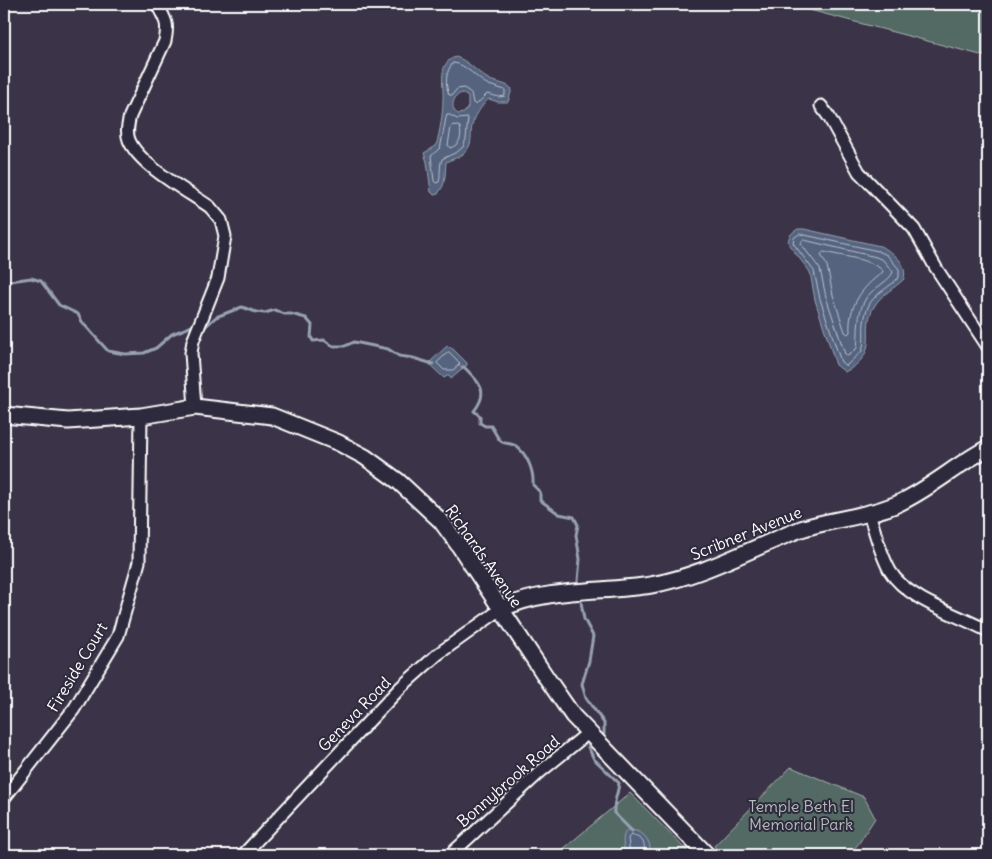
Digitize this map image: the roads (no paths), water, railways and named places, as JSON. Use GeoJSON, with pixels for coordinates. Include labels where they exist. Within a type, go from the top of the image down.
{"type":"FeatureCollection","features":[{"type":"Feature","properties":{"kind":"street"},"geometry":{"type":"LineString","coordinates":[[157,4],[167,23],[165,40],[130,116],[127,128],[128,139],[143,161],[210,207],[217,214],[223,224],[225,236],[218,278],[193,341],[191,353],[195,407]]}},
{"type":"Feature","properties":{"kind":"street"},"geometry":{"type":"LineString","coordinates":[[821,106],[859,172],[914,229],[936,268],[988,347]]}},
{"type":"Feature","properties":{"kind":"street","name":"Richards Avenue"},"geometry":{"type":"LineString","coordinates":[[4,415],[68,421],[141,416],[195,407],[272,416],[339,443],[372,461],[410,491],[441,521],[562,700],[588,733],[707,855]]}},
{"type":"Feature","properties":{"kind":"street","name":"Fireside Court"},"geometry":{"type":"LineString","coordinates":[[4,798],[74,708],[118,636],[139,562],[141,416]]}},
{"type":"Feature","properties":{"kind":"street","name":"Scribner Avenue"},"geometry":{"type":"LineString","coordinates":[[501,610],[514,603],[543,596],[650,585],[702,570],[801,529],[888,508],[906,500],[988,448]]}},
{"type":"Feature","properties":{"kind":"street"},"geometry":{"type":"LineString","coordinates":[[868,512],[885,562],[899,583],[930,602],[988,631]]}},
{"type":"Feature","properties":{"kind":"street","name":"Geneva Road"},"geometry":{"type":"LineString","coordinates":[[243,855],[401,687],[438,654],[501,610]]}},
{"type":"Feature","properties":{"kind":"street","name":"Bonnybrook Road"},"geometry":{"type":"LineString","coordinates":[[450,855],[540,772],[588,733]]}},
{"type":"Feature","properties":{"kind":"water"},"geometry":{"type":"Polygon","coordinates":[[[456,57],[461,59],[490,80],[504,84],[512,89],[508,102],[498,102],[489,99],[481,107],[471,129],[469,147],[463,154],[446,162],[443,186],[438,194],[434,195],[431,192],[424,153],[436,146],[442,111],[443,75],[446,64],[456,57]],[[462,93],[454,99],[453,106],[458,114],[464,113],[468,107],[468,97],[462,93]]]}},
{"type":"Feature","properties":{"kind":"water"},"geometry":{"type":"Polygon","coordinates":[[[798,229],[880,246],[890,251],[902,263],[904,268],[904,279],[881,298],[870,314],[867,348],[864,356],[857,364],[845,372],[836,365],[815,300],[810,272],[789,245],[790,236],[798,229]]]}},
{"type":"Feature","properties":{"kind":"water"},"geometry":{"type":"Polygon","coordinates":[[[447,346],[452,348],[467,363],[451,379],[449,375],[444,378],[430,365],[430,362],[447,346]]]}},
{"type":"Feature","properties":{"kind":"water"},"geometry":{"type":"Polygon","coordinates":[[[627,830],[640,832],[646,837],[650,845],[647,855],[626,855],[623,838],[627,830]]]}},
{"type":"Feature","properties":{"kind":"waterway"},"geometry":{"type":"LineString","coordinates":[[4,282],[31,278],[41,281],[59,305],[78,314],[82,322],[108,351],[125,354],[144,353],[156,348],[172,334],[195,325]]}},
{"type":"Feature","properties":{"kind":"waterway"},"geometry":{"type":"LineString","coordinates":[[205,327],[216,317],[242,307],[265,313],[275,310],[284,314],[306,318],[312,325],[311,337],[313,341],[324,340],[333,346],[345,346],[354,342],[388,349],[399,356],[433,364]]}},
{"type":"Feature","properties":{"kind":"waterway"},"geometry":{"type":"LineString","coordinates":[[462,367],[474,377],[481,387],[481,398],[474,411],[480,416],[480,423],[485,426],[491,426],[501,441],[514,445],[524,454],[531,469],[533,485],[540,492],[540,500],[559,514],[574,517],[578,525],[576,535],[580,559],[578,581]]}},
{"type":"Feature","properties":{"kind":"waterway"},"geometry":{"type":"LineString","coordinates":[[581,602],[584,619],[593,636],[589,661],[582,684],[586,698],[604,723],[604,734]]}},
{"type":"Feature","properties":{"kind":"waterway"},"geometry":{"type":"LineString","coordinates":[[588,747],[594,759],[619,783],[614,813],[632,831]]}},
{"type":"Feature","properties":{"kind":"park label","name":"Temple Beth El Memorial Park"},"geometry":{"type":"Point","coordinates":[801,815]}}]}
